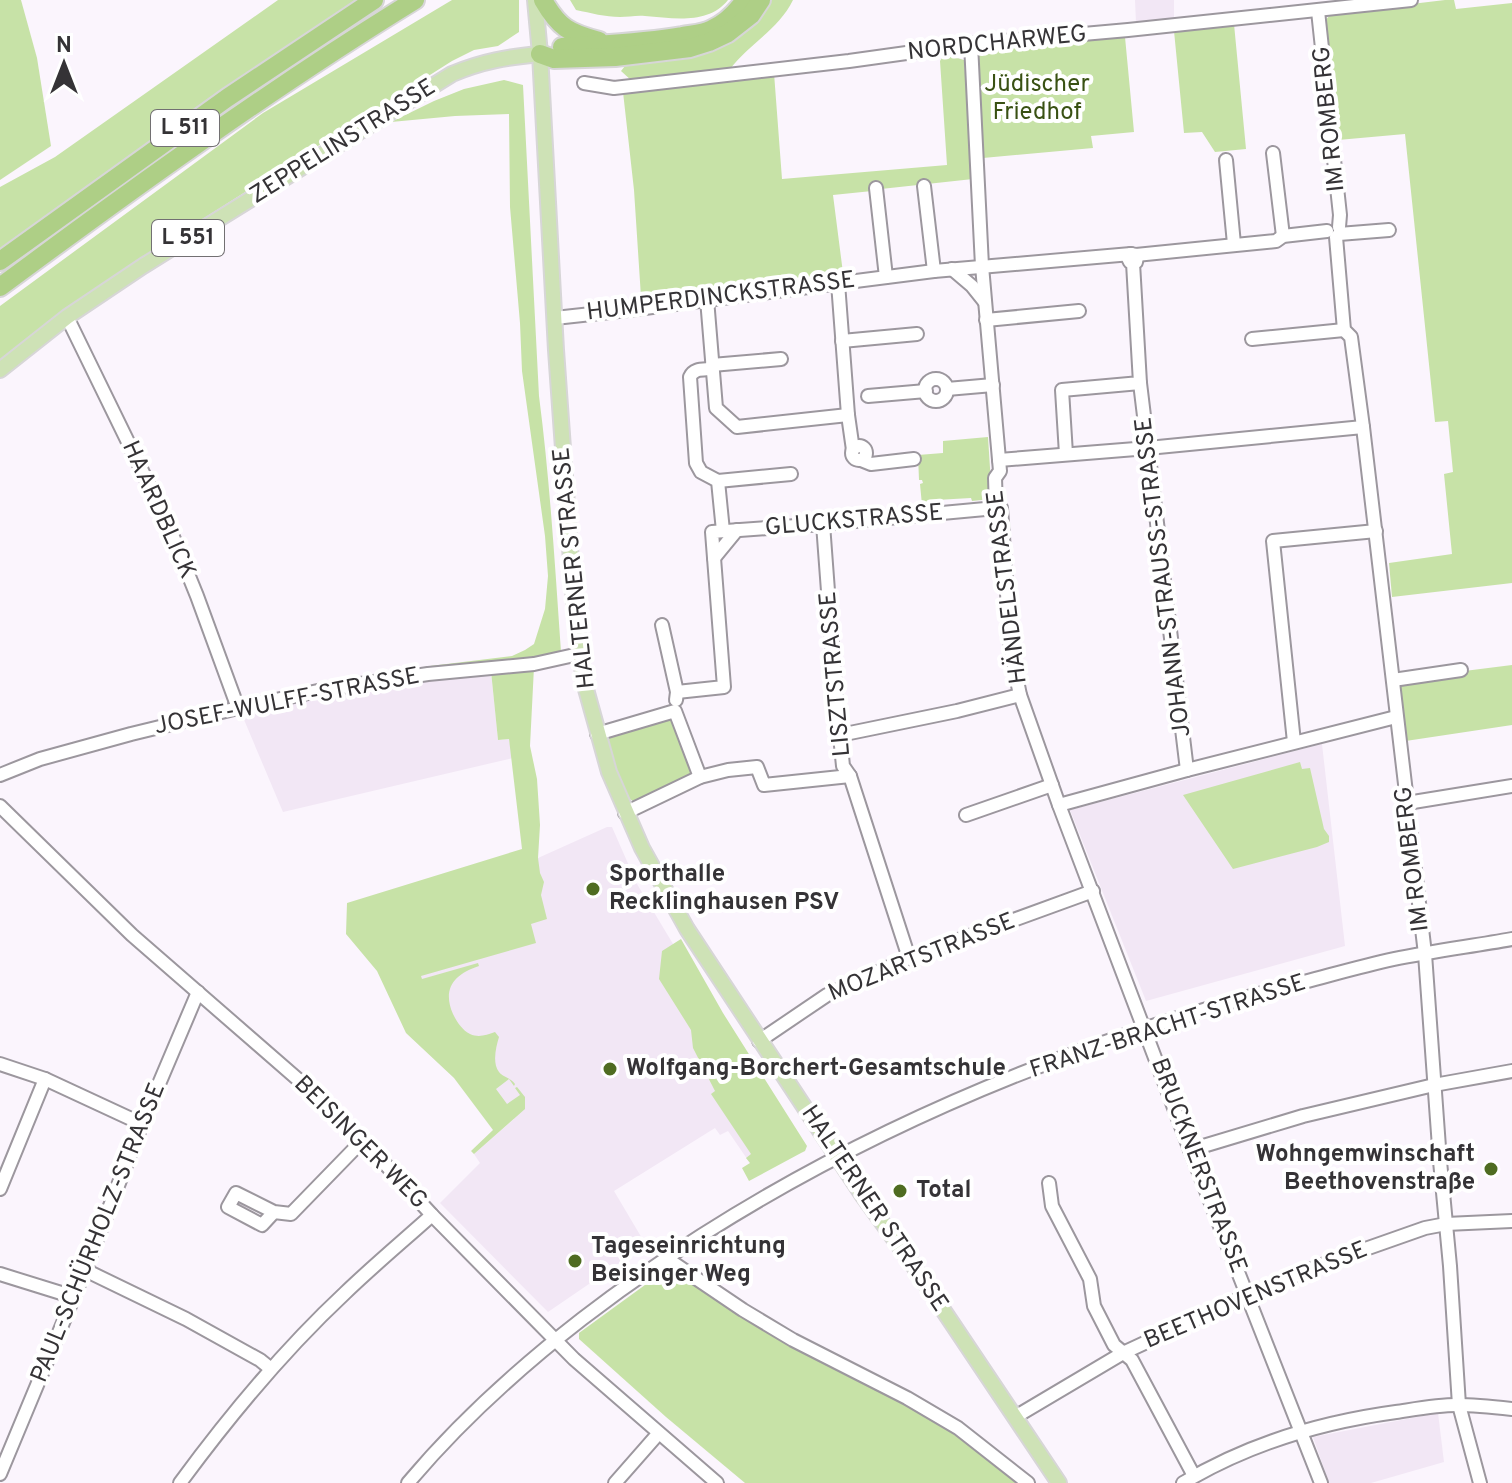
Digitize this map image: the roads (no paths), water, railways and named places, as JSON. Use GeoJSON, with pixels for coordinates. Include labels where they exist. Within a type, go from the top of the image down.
{"type":"FeatureCollection","features":[{"type":"Feature","properties":{"kind":"highway","name":"L 511"},"geometry":{"type":"LineString","coordinates":[[0,261],[227,98],[374,0]]}},
{"type":"Feature","properties":{"kind":"highway","name":"L 511"},"geometry":{"type":"LineString","coordinates":[[0,287],[154,174],[415,0]]}},
{"type":"Feature","properties":{"kind":"highway"},"geometry":{"type":"LineString","coordinates":[[543,0],[551,15],[563,27],[580,36],[610,44]]}},
{"type":"Feature","properties":{"kind":"highway"},"geometry":{"type":"LineString","coordinates":[[540,54],[554,48],[666,39],[713,29],[737,11],[745,0]]}},
{"type":"Feature","properties":{"kind":"highway"},"geometry":{"type":"LineString","coordinates":[[540,54],[554,59],[615,57],[690,48],[728,33],[751,15],[761,0]]}},
{"type":"Feature","properties":{"kind":"main road","name":"HALTERNER STRASSE"},"geometry":{"type":"LineString","coordinates":[[535,0],[579,654],[609,772],[625,813],[671,902],[759,1041],[1059,1483]]}},
{"type":"Feature","properties":{"kind":"main road","name":"ZEPPELINSTRASSE"},"geometry":{"type":"LineString","coordinates":[[0,370],[67,317],[143,266],[452,74],[476,64],[540,54]]}},
{"type":"Feature","properties":{"kind":"street","name":"NORDCHARWEG"},"geometry":{"type":"LineString","coordinates":[[584,83],[614,88],[971,44],[1411,0]]}},
{"type":"Feature","properties":{"kind":"street","name":"IM ROMBERG"},"geometry":{"type":"LineString","coordinates":[[1318,11],[1340,215],[1335,232],[1344,330],[1351,337],[1363,427],[1425,954],[1459,1405],[1480,1483]]}},
{"type":"Feature","properties":{"kind":"street","name":"HÄNDELSTRASSE"},"geometry":{"type":"LineString","coordinates":[[971,44],[982,266],[1000,471],[995,478],[996,508],[1001,508],[1011,651],[1020,695],[1145,1029]]}},
{"type":"Feature","properties":{"kind":"street"},"geometry":{"type":"LineString","coordinates":[[1273,153],[1283,236]]}},
{"type":"Feature","properties":{"kind":"street"},"geometry":{"type":"LineString","coordinates":[[1226,160],[1234,244]]}},
{"type":"Feature","properties":{"kind":"street"},"geometry":{"type":"LineString","coordinates":[[924,186],[934,271]]}},
{"type":"Feature","properties":{"kind":"street","name":"HUMPERDINCKSTRASSE"},"geometry":{"type":"LineString","coordinates":[[876,188],[886,277]]}},
{"type":"Feature","properties":{"kind":"street","name":"HUMPERDINCKSTRASSE"},"geometry":{"type":"LineString","coordinates":[[555,318],[952,269],[1133,257],[1276,241],[1283,236],[1389,230]]}},
{"type":"Feature","properties":{"kind":"street","name":"JOHANN-STRAUSS-STRASSE"},"geometry":{"type":"LineString","coordinates":[[1133,257],[1140,383],[1187,770]]}},
{"type":"Feature","properties":{"kind":"street"},"geometry":{"type":"LineString","coordinates":[[952,269],[972,286],[985,303]]}},
{"type":"Feature","properties":{"kind":"street"},"geometry":{"type":"LineString","coordinates":[[838,283],[848,415],[857,455],[871,464],[914,459]]}},
{"type":"Feature","properties":{"kind":"street"},"geometry":{"type":"LineString","coordinates":[[707,299],[716,408],[737,427],[848,415]]}},
{"type":"Feature","properties":{"kind":"street"},"geometry":{"type":"LineString","coordinates":[[986,320],[1079,311]]}},
{"type":"Feature","properties":{"kind":"street","name":"HAARDBLICK"},"geometry":{"type":"LineString","coordinates":[[67,317],[167,522],[238,708]]}},
{"type":"Feature","properties":{"kind":"street"},"geometry":{"type":"LineString","coordinates":[[1252,339],[1344,330]]}},
{"type":"Feature","properties":{"kind":"street"},"geometry":{"type":"LineString","coordinates":[[842,341],[917,334]]}},
{"type":"Feature","properties":{"kind":"street"},"geometry":{"type":"LineString","coordinates":[[781,359],[712,367],[692,373],[696,463],[701,472],[718,481],[791,474]]}},
{"type":"Feature","properties":{"kind":"street","name":"JOHANN-STRAUSS-STRASSE"},"geometry":{"type":"LineString","coordinates":[[1066,454],[1062,383],[1140,383]]}},
{"type":"Feature","properties":{"kind":"street"},"geometry":{"type":"LineString","coordinates":[[868,396],[926,391],[930,398],[937,400],[944,396],[947,389],[993,385]]}},
{"type":"Feature","properties":{"kind":"street"},"geometry":{"type":"LineString","coordinates":[[693,410],[716,408]]}},
{"type":"Feature","properties":{"kind":"street"},"geometry":{"type":"LineString","coordinates":[[999,460],[1363,427]]}},
{"type":"Feature","properties":{"kind":"street"},"geometry":{"type":"LineString","coordinates":[[677,692],[724,687],[714,558],[718,531],[718,481]]}},
{"type":"Feature","properties":{"kind":"street","name":"GLUCKSTRASSE"},"geometry":{"type":"LineString","coordinates":[[718,531],[996,508]]}},
{"type":"Feature","properties":{"kind":"street","name":"LISZTSTRASSE"},"geometry":{"type":"LineString","coordinates":[[823,524],[843,766],[850,776],[909,958]]}},
{"type":"Feature","properties":{"kind":"street"},"geometry":{"type":"LineString","coordinates":[[714,558],[737,530]]}},
{"type":"Feature","properties":{"kind":"street"},"geometry":{"type":"LineString","coordinates":[[1294,742],[1273,541],[1376,531]]}},
{"type":"Feature","properties":{"kind":"street"},"geometry":{"type":"LineString","coordinates":[[662,625],[677,692],[675,711],[700,777]]}},
{"type":"Feature","properties":{"kind":"street","name":"JOSEF-WULFF-STRASSE"},"geometry":{"type":"LineString","coordinates":[[0,775],[40,759],[238,708],[341,687],[428,674],[534,664],[579,654]]}},
{"type":"Feature","properties":{"kind":"street"},"geometry":{"type":"LineString","coordinates":[[1393,680],[1461,670]]}},
{"type":"Feature","properties":{"kind":"street"},"geometry":{"type":"LineString","coordinates":[[840,735],[1020,695]]}},
{"type":"Feature","properties":{"kind":"street"},"geometry":{"type":"LineString","coordinates":[[597,734],[675,711]]}},
{"type":"Feature","properties":{"kind":"street","name":"JOHANN-STRAUSS-STRASSE"},"geometry":{"type":"LineString","coordinates":[[1059,805],[1396,717]]}},
{"type":"Feature","properties":{"kind":"street"},"geometry":{"type":"LineString","coordinates":[[625,813],[700,777],[728,770],[757,767],[764,785],[850,776]]}},
{"type":"Feature","properties":{"kind":"street"},"geometry":{"type":"LineString","coordinates":[[966,815],[1052,785]]}},
{"type":"Feature","properties":{"kind":"street"},"geometry":{"type":"LineString","coordinates":[[1407,803],[1512,786]]}},
{"type":"Feature","properties":{"kind":"street","name":"BEISINGER WEG"},"geometry":{"type":"LineString","coordinates":[[0,806],[132,935],[363,1140],[432,1215],[556,1340],[658,1434],[717,1483]]}},
{"type":"Feature","properties":{"kind":"street","name":"MOZARTSTRASSE"},"geometry":{"type":"LineString","coordinates":[[759,1041],[827,995],[909,958],[1093,891]]}},
{"type":"Feature","properties":{"kind":"street","name":"FRANZ-BRACHT-STRASSE"},"geometry":{"type":"LineString","coordinates":[[408,1483],[462,1423],[500,1387],[601,1304],[749,1205],[837,1156],[994,1084],[1145,1029],[1240,999],[1396,959],[1512,939]]}},
{"type":"Feature","properties":{"kind":"street","name":"PAUL-SCHÜRHOLZ-STRASSE"},"geometry":{"type":"LineString","coordinates":[[0,1474],[198,992]]}},
{"type":"Feature","properties":{"kind":"street","name":"BRUCKNERSTRASSE"},"geometry":{"type":"LineString","coordinates":[[1145,1029],[1321,1483]]}},
{"type":"Feature","properties":{"kind":"street"},"geometry":{"type":"LineString","coordinates":[[0,1064],[45,1079],[142,1124]]}},
{"type":"Feature","properties":{"kind":"street"},"geometry":{"type":"LineString","coordinates":[[1190,1150],[1303,1116],[1434,1085],[1512,1071]]}},
{"type":"Feature","properties":{"kind":"street"},"geometry":{"type":"LineString","coordinates":[[0,1189],[45,1079]]}},
{"type":"Feature","properties":{"kind":"street"},"geometry":{"type":"LineString","coordinates":[[274,1212],[291,1214],[363,1140]]}},
{"type":"Feature","properties":{"kind":"street"},"geometry":{"type":"LineString","coordinates":[[1049,1183],[1052,1206],[1090,1279],[1094,1306],[1114,1345],[1132,1360],[1188,1480],[1245,1452],[1300,1431],[1361,1416],[1459,1405],[1512,1409]]}},
{"type":"Feature","properties":{"kind":"street"},"geometry":{"type":"LineString","coordinates":[[180,1483],[271,1369],[343,1294],[432,1215]]}},
{"type":"Feature","properties":{"kind":"street","name":"BEETHOVENSTRASSE"},"geometry":{"type":"LineString","coordinates":[[1015,1417],[1123,1353],[1248,1295],[1337,1259],[1425,1228],[1512,1221]]}},
{"type":"Feature","properties":{"kind":"street"},"geometry":{"type":"LineString","coordinates":[[666,1258],[756,1318],[958,1428],[1028,1483]]}},
{"type":"Feature","properties":{"kind":"street"},"geometry":{"type":"LineString","coordinates":[[85,1270],[198,1326],[271,1369]]}},
{"type":"Feature","properties":{"kind":"street"},"geometry":{"type":"LineString","coordinates":[[0,1274],[74,1297]]}},
{"type":"Feature","properties":{"kind":"street"},"geometry":{"type":"LineString","coordinates":[[615,1483],[658,1434]]}},
{"type":"Feature","properties":{"kind":"place","name":"Sporthalle Recklinghausen PSV"},"geometry":{"type":"Point","coordinates":[593,889]}},
{"type":"Feature","properties":{"kind":"place","name":"Wolfgang-Borchert-Gesamtschule"},"geometry":{"type":"Point","coordinates":[610,1069]}},
{"type":"Feature","properties":{"kind":"place","name":"Wohngemwinschaft Beethovenstraße"},"geometry":{"type":"Point","coordinates":[1491,1169]}},
{"type":"Feature","properties":{"kind":"place","name":"Total"},"geometry":{"type":"Point","coordinates":[900,1191]}},
{"type":"Feature","properties":{"kind":"place","name":"Tageseinrichtung Beisinger Weg"},"geometry":{"type":"Point","coordinates":[575,1261]}},
{"type":"Feature","properties":{"kind":"park label","name":"Jüdischer Friedhof"},"geometry":{"type":"Point","coordinates":[1037,99]}}]}
